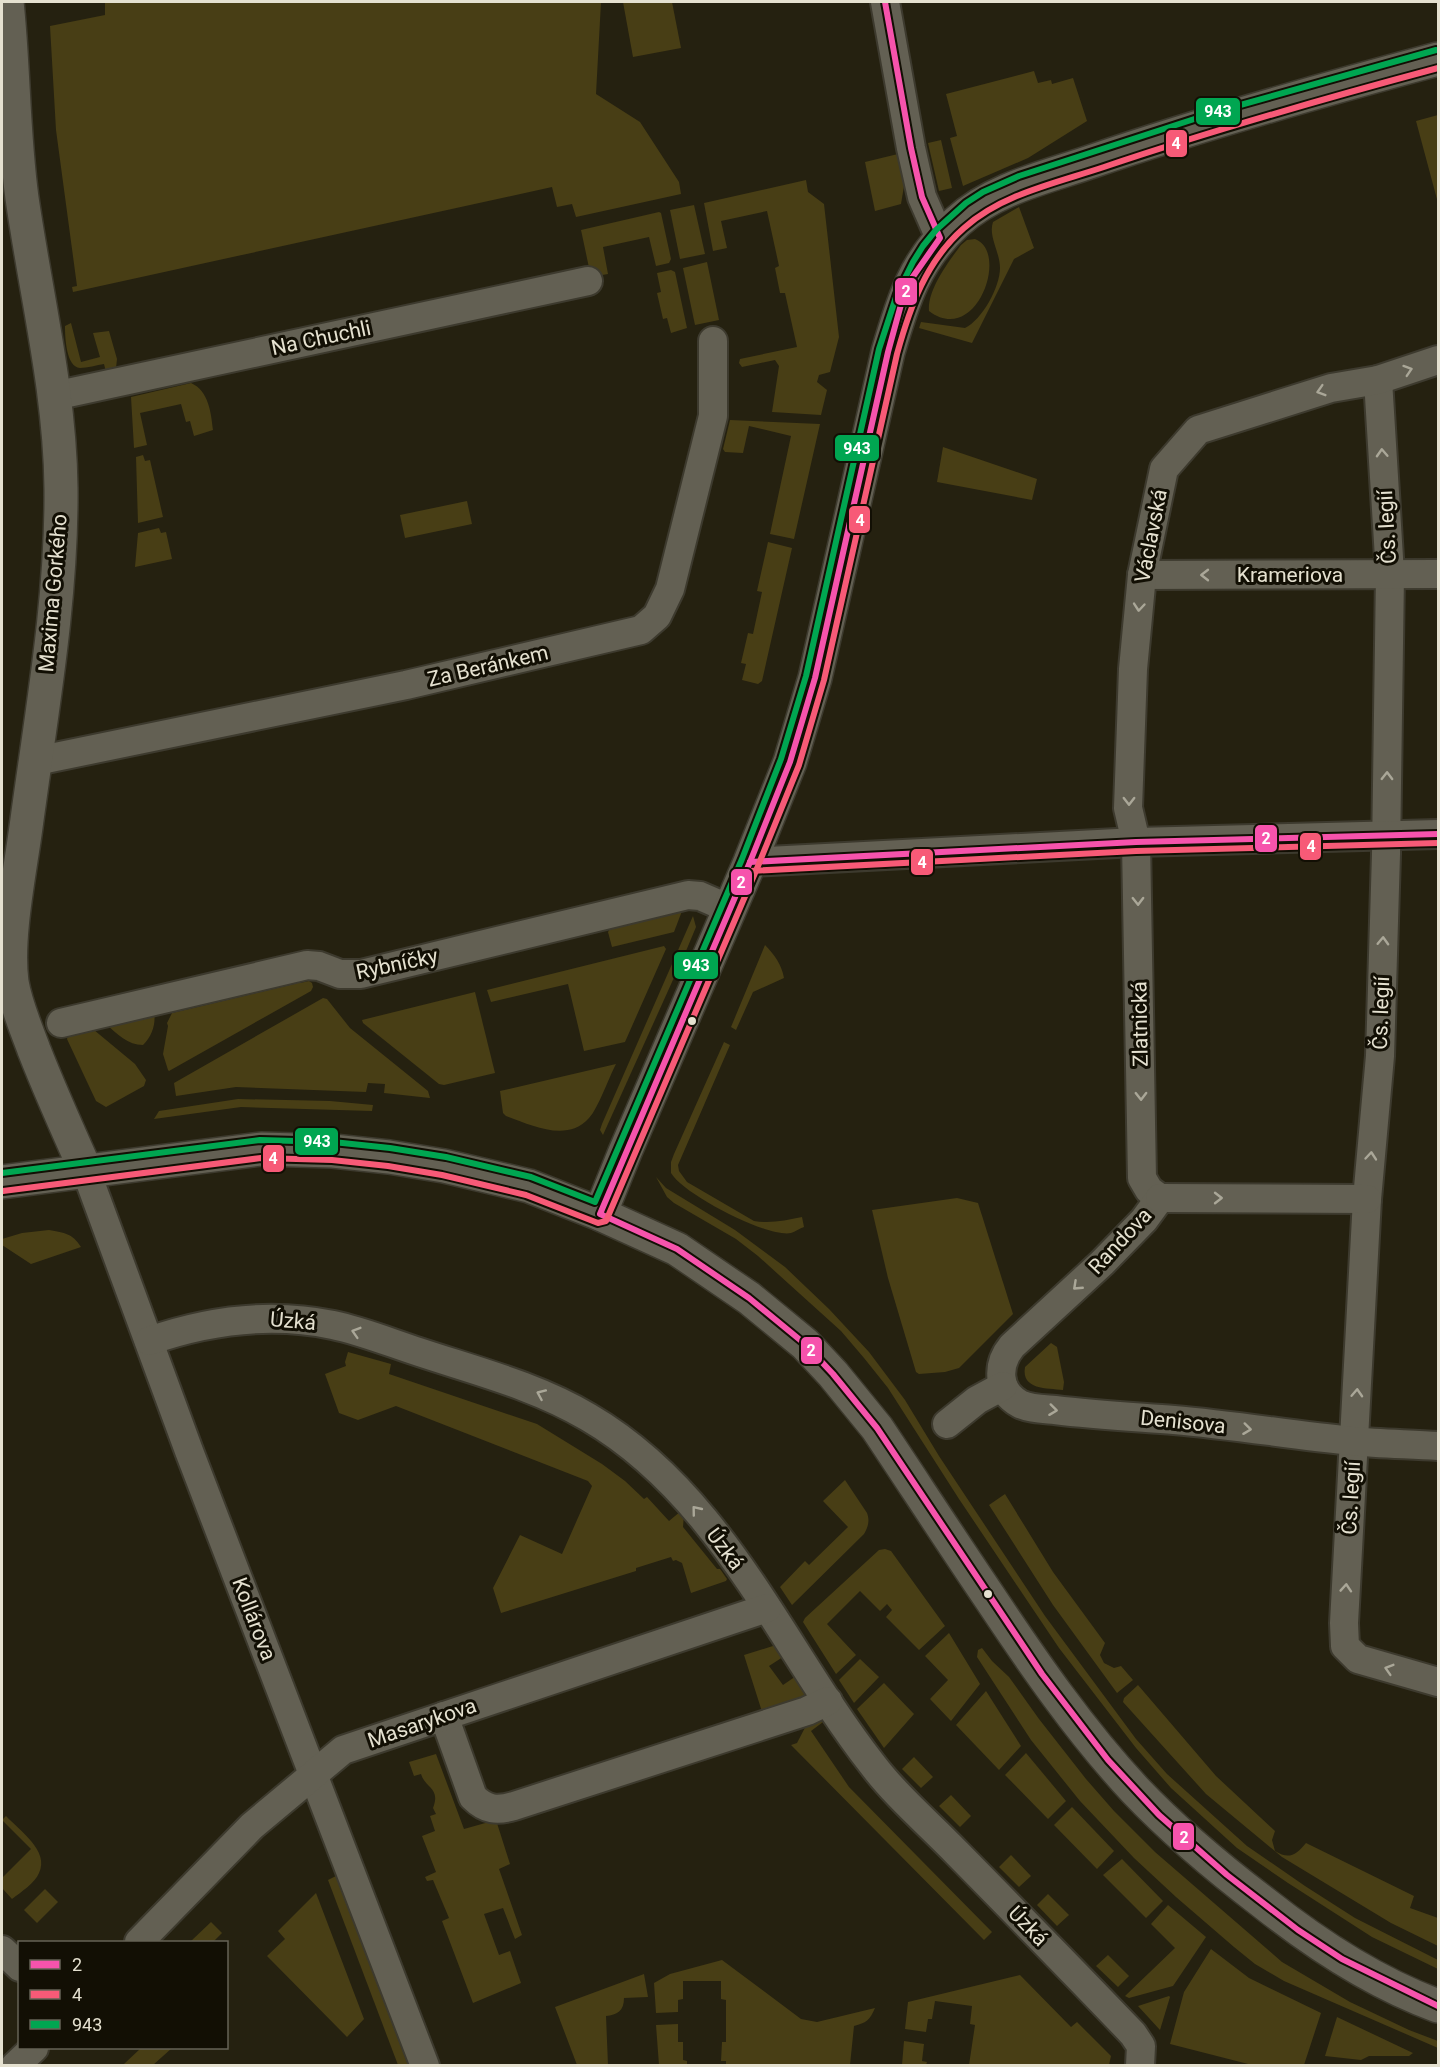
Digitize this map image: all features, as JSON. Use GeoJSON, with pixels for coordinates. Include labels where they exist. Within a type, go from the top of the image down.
{"type":"FeatureCollection","features":[{"type":"Feature","properties":{"kind":"main road","name":"Maxima Gorkého"},"geometry":{"type":"LineString","coordinates":[[6,2],[15,125],[12,197],[54,396],[59,454],[60,537],[53,622],[14,917],[12,982],[19,1011],[57,1107],[86,1171]]}},
{"type":"Feature","properties":{"kind":"main road"},"geometry":{"type":"LineString","coordinates":[[600,1214],[750,862],[790,762],[815,678],[888,352],[902,301],[921,263],[940,238],[958,220],[1000,194],[1283,100],[1438,59]]}},
{"type":"Feature","properties":{"kind":"main road"},"geometry":{"type":"LineString","coordinates":[[2,1182],[261,1149],[333,1151],[444,1166],[529,1186],[600,1214],[677,1249],[758,1306],[805,1344],[833,1374],[878,1428],[1042,1674],[1108,1760],[1160,1815],[1227,1875],[1298,1930],[1368,1973],[1438,2006]]}},
{"type":"Feature","properties":{"kind":"street"},"geometry":{"type":"LineString","coordinates":[[885,2],[920,187],[940,238]]}},
{"type":"Feature","properties":{"kind":"street","name":"Na Chuchli"},"geometry":{"type":"LineString","coordinates":[[54,396],[588,282]]}},
{"type":"Feature","properties":{"kind":"street","name":"Za Beránkem"},"geometry":{"type":"LineString","coordinates":[[36,761],[406,685],[641,630],[657,616],[670,590],[713,416],[712,341]]}},
{"type":"Feature","properties":{"kind":"street","name":"Václavská"},"geometry":{"type":"LineString","coordinates":[[1136,842],[1128,808],[1133,669],[1142,575],[1164,469],[1198,430],[1331,388],[1378,380],[1438,360]]}},
{"type":"Feature","properties":{"kind":"street","name":"Čs. legií"},"geometry":{"type":"LineString","coordinates":[[1378,380],[1390,574],[1386,835],[1380,1056],[1367,1199],[1344,1623],[1345,1646],[1358,1659],[1438,1682]]}},
{"type":"Feature","properties":{"kind":"street","name":"Krameriova"},"geometry":{"type":"LineString","coordinates":[[1142,575],[1438,574]]}},
{"type":"Feature","properties":{"kind":"street"},"geometry":{"type":"LineString","coordinates":[[750,862],[1136,842],[1438,834]]}},
{"type":"Feature","properties":{"kind":"street","name":"Zlatnická"},"geometry":{"type":"LineString","coordinates":[[1136,842],[1142,1178],[1149,1190],[1160,1198]]}},
{"type":"Feature","properties":{"kind":"street","name":"Rybníčky"},"geometry":{"type":"LineString","coordinates":[[61,1023],[307,966],[319,966],[346,974],[361,974],[688,895],[700,896],[730,909]]}},
{"type":"Feature","properties":{"kind":"street","name":"Kollárova"},"geometry":{"type":"LineString","coordinates":[[86,1171],[148,1341],[425,2066]]}},
{"type":"Feature","properties":{"kind":"street","name":"Randova"},"geometry":{"type":"LineString","coordinates":[[1003,1386],[1000,1376],[1001,1365],[1012,1346],[1102,1263],[1144,1220],[1160,1198],[1367,1199]]}},
{"type":"Feature","properties":{"kind":"street","name":"Úzká"},"geometry":{"type":"LineString","coordinates":[[148,1341],[189,1328],[262,1318],[334,1326],[539,1393],[588,1417],[637,1450],[682,1493],[725,1546],[874,1767],[1133,2034],[1141,2056]]}},
{"type":"Feature","properties":{"kind":"street"},"geometry":{"type":"LineString","coordinates":[[947,1424],[977,1400],[1003,1386]]}},
{"type":"Feature","properties":{"kind":"street","name":"Denisova"},"geometry":{"type":"LineString","coordinates":[[1003,1386],[1009,1396],[1027,1407],[1173,1420],[1354,1441],[1438,1446]]}},
{"type":"Feature","properties":{"kind":"street","name":"Masarykova"},"geometry":{"type":"LineString","coordinates":[[140,1941],[252,1826],[343,1750],[767,1608]]}},
{"type":"Feature","properties":{"kind":"street"},"geometry":{"type":"LineString","coordinates":[[444,1716],[473,1797],[480,1804],[494,1810],[530,1801],[807,1712],[828,1701]]}},
{"type":"Feature","properties":{"kind":"street"},"geometry":{"type":"LineString","coordinates":[[2,1950],[18,1965]]}},
{"type":"Feature","properties":{"kind":"street"},"geometry":{"type":"LineString","coordinates":[[15,2066],[33,2049]]}},
{"type":"Feature","properties":{"kind":"shaded area"},"geometry":{"type":"Polygon","coordinates":[[[105,2],[601,2],[596,94],[640,122],[679,182],[681,194],[576,217],[572,204],[557,207],[552,187],[73,292],[72,287],[77,286],[56,130],[50,26],[105,15],[105,2]]]}},
{"type":"Feature","properties":{"kind":"shaded area"},"geometry":{"type":"Polygon","coordinates":[[[623,2],[672,2],[681,48],[633,57],[623,2]]]}},
{"type":"Feature","properties":{"kind":"shaded area"},"geometry":{"type":"Polygon","coordinates":[[[1034,71],[1038,83],[1051,80],[1052,84],[1073,78],[1087,121],[1028,158],[963,186],[950,138],[957,136],[946,94],[1034,71]]]}},
{"type":"Feature","properties":{"kind":"shaded area"},"geometry":{"type":"Polygon","coordinates":[[[1438,115],[1438,203],[1416,121],[1438,115]]]}},
{"type":"Feature","properties":{"kind":"shaded area"},"geometry":{"type":"Polygon","coordinates":[[[941,140],[952,188],[939,191],[928,143],[941,140]]]}},
{"type":"Feature","properties":{"kind":"shaded area"},"geometry":{"type":"Polygon","coordinates":[[[898,154],[904,186],[901,204],[875,211],[865,162],[898,154]]]}},
{"type":"Feature","properties":{"kind":"shaded area"},"geometry":{"type":"Polygon","coordinates":[[[806,180],[808,192],[824,204],[839,337],[830,372],[819,375],[817,382],[827,390],[821,415],[772,412],[779,366],[775,360],[742,367],[739,363],[740,359],[797,347],[785,293],[780,293],[775,268],[779,266],[767,211],[721,221],[727,248],[713,251],[704,203],[806,180]]]}},
{"type":"Feature","properties":{"kind":"shaded area"},"geometry":{"type":"Polygon","coordinates":[[[694,205],[705,254],[680,259],[670,210],[694,205]]]}},
{"type":"Feature","properties":{"kind":"shaded area"},"geometry":{"type":"Polygon","coordinates":[[[1019,207],[1034,248],[1014,259],[972,343],[919,328],[921,322],[965,328],[984,311],[997,284],[1000,268],[992,233],[993,222],[1019,207]]]}},
{"type":"Feature","properties":{"kind":"shaded area"},"geometry":{"type":"Polygon","coordinates":[[[659,212],[671,259],[669,263],[656,266],[649,237],[603,247],[608,274],[591,277],[581,230],[659,212]]]}},
{"type":"Feature","properties":{"kind":"shaded area"},"geometry":{"type":"Polygon","coordinates":[[[975,239],[985,247],[989,261],[988,277],[983,293],[973,307],[961,317],[946,319],[929,311],[931,294],[945,267],[961,245],[967,240],[975,239]]]}},
{"type":"Feature","properties":{"kind":"shaded area"},"geometry":{"type":"Polygon","coordinates":[[[707,262],[719,320],[695,325],[683,268],[707,262]]]}},
{"type":"Feature","properties":{"kind":"shaded area"},"geometry":{"type":"Polygon","coordinates":[[[671,270],[675,272],[687,328],[671,333],[667,318],[663,319],[657,293],[661,292],[657,273],[671,270]]]}},
{"type":"Feature","properties":{"kind":"shaded area"},"geometry":{"type":"Polygon","coordinates":[[[71,323],[81,362],[100,357],[93,333],[109,331],[117,359],[116,368],[106,372],[104,364],[80,368],[72,363],[65,337],[65,326],[71,323]]]}},
{"type":"Feature","properties":{"kind":"shaded area"},"geometry":{"type":"Polygon","coordinates":[[[191,383],[202,391],[205,397],[213,430],[194,436],[190,421],[186,422],[181,404],[140,413],[147,445],[134,448],[131,397],[191,383]]]}},
{"type":"Feature","properties":{"kind":"shaded area"},"geometry":{"type":"Polygon","coordinates":[[[730,420],[820,424],[794,539],[770,534],[791,436],[749,426],[743,453],[725,452],[723,449],[730,420]]]}},
{"type":"Feature","properties":{"kind":"shaded area"},"geometry":{"type":"Polygon","coordinates":[[[943,447],[1037,479],[1032,500],[937,482],[943,447]]]}},
{"type":"Feature","properties":{"kind":"shaded area"},"geometry":{"type":"Polygon","coordinates":[[[143,455],[145,461],[150,460],[163,517],[138,523],[136,457],[143,455]]]}},
{"type":"Feature","properties":{"kind":"shaded area"},"geometry":{"type":"Polygon","coordinates":[[[467,501],[472,524],[405,538],[400,515],[467,501]]]}},
{"type":"Feature","properties":{"kind":"shaded area"},"geometry":{"type":"Polygon","coordinates":[[[159,528],[161,533],[166,532],[172,559],[135,567],[138,533],[159,528]]]}},
{"type":"Feature","properties":{"kind":"shaded area"},"geometry":{"type":"Polygon","coordinates":[[[768,542],[792,548],[762,681],[758,684],[742,680],[746,664],[741,663],[748,633],[753,634],[762,592],[757,591],[768,542]]]}},
{"type":"Feature","properties":{"kind":"shaded area"},"geometry":{"type":"Polygon","coordinates":[[[682,911],[674,932],[612,947],[608,932],[611,927],[682,911]]]}},
{"type":"Feature","properties":{"kind":"shaded area"},"geometry":{"type":"Polygon","coordinates":[[[693,916],[696,927],[603,1135],[600,1130],[602,1124],[693,916]]]}},
{"type":"Feature","properties":{"kind":"shaded area"},"geometry":{"type":"Polygon","coordinates":[[[765,945],[777,960],[784,978],[753,992],[736,1030],[731,1027],[765,945]]]}},
{"type":"Feature","properties":{"kind":"shaded area"},"geometry":{"type":"Polygon","coordinates":[[[664,946],[666,949],[625,1042],[584,1051],[568,984],[491,1002],[487,990],[664,946]]]}},
{"type":"Feature","properties":{"kind":"shaded area"},"geometry":{"type":"Polygon","coordinates":[[[298,976],[300,983],[309,981],[312,983],[311,991],[168,1070],[163,1054],[167,1023],[172,1013],[294,984],[292,978],[298,976]]]}},
{"type":"Feature","properties":{"kind":"shaded area"},"geometry":{"type":"Polygon","coordinates":[[[475,992],[495,1073],[444,1085],[439,1084],[362,1020],[475,992]]]}},
{"type":"Feature","properties":{"kind":"shaded area"},"geometry":{"type":"Polygon","coordinates":[[[323,998],[327,999],[350,1028],[428,1091],[430,1098],[384,1093],[385,1084],[368,1083],[366,1092],[236,1087],[176,1096],[174,1083],[323,998]]]}},
{"type":"Feature","properties":{"kind":"shaded area"},"geometry":{"type":"Polygon","coordinates":[[[154,1010],[153,1029],[143,1045],[128,1041],[106,1024],[154,1010]]]}},
{"type":"Feature","properties":{"kind":"shaded area"},"geometry":{"type":"Polygon","coordinates":[[[88,1025],[135,1064],[146,1080],[144,1086],[106,1107],[96,1101],[67,1039],[69,1032],[88,1025]]]}},
{"type":"Feature","properties":{"kind":"shaded area"},"geometry":{"type":"Polygon","coordinates":[[[724,1042],[730,1045],[678,1165],[679,1171],[687,1182],[754,1221],[772,1222],[802,1217],[804,1227],[791,1233],[764,1229],[726,1213],[691,1192],[671,1173],[674,1154],[724,1042]]]}},
{"type":"Feature","properties":{"kind":"shaded area"},"geometry":{"type":"Polygon","coordinates":[[[616,1064],[596,1108],[589,1118],[570,1130],[549,1130],[537,1127],[503,1113],[500,1091],[616,1064]]]}},
{"type":"Feature","properties":{"kind":"shaded area"},"geometry":{"type":"Polygon","coordinates":[[[238,1099],[330,1101],[373,1105],[372,1111],[241,1107],[154,1119],[159,1111],[238,1099]]]}},
{"type":"Feature","properties":{"kind":"shaded area"},"geometry":{"type":"Polygon","coordinates":[[[656,1177],[666,1188],[735,1230],[785,1267],[869,1352],[905,1400],[939,1456],[1045,1616],[1136,1739],[1167,1774],[1247,1846],[1355,1918],[1438,1960],[1438,1969],[1372,1937],[1288,1883],[1237,1848],[1171,1788],[1136,1748],[1059,1648],[888,1388],[864,1358],[841,1331],[758,1256],[736,1239],[667,1197],[656,1177]]]}},
{"type":"Feature","properties":{"kind":"shaded area"},"geometry":{"type":"Polygon","coordinates":[[[957,1198],[978,1203],[1013,1314],[959,1368],[945,1372],[919,1374],[916,1372],[888,1278],[872,1210],[957,1198]]]}},
{"type":"Feature","properties":{"kind":"shaded area"},"geometry":{"type":"Polygon","coordinates":[[[49,1230],[68,1234],[81,1247],[31,1264],[2,1245],[2,1239],[22,1233],[49,1230]]]}},
{"type":"Feature","properties":{"kind":"shaded area"},"geometry":{"type":"Polygon","coordinates":[[[1051,1343],[1057,1347],[1064,1382],[1063,1390],[1036,1386],[1027,1380],[1025,1375],[1025,1367],[1051,1343]]]}},
{"type":"Feature","properties":{"kind":"shaded area"},"geometry":{"type":"Polygon","coordinates":[[[348,1352],[391,1364],[389,1374],[537,1424],[602,1464],[644,1499],[647,1497],[669,1521],[681,1511],[684,1514],[683,1527],[717,1569],[720,1569],[726,1581],[691,1593],[682,1563],[673,1561],[671,1557],[636,1568],[636,1571],[501,1613],[493,1588],[520,1535],[562,1554],[592,1486],[588,1481],[396,1406],[358,1420],[339,1413],[325,1374],[346,1366],[348,1352]]]}},
{"type":"Feature","properties":{"kind":"shaded area"},"geometry":{"type":"Polygon","coordinates":[[[845,1480],[867,1513],[867,1529],[792,1605],[780,1587],[805,1561],[809,1565],[848,1527],[823,1501],[845,1480]]]}},
{"type":"Feature","properties":{"kind":"shaded area"},"geometry":{"type":"Polygon","coordinates":[[[1005,1494],[1053,1572],[1105,1643],[1100,1655],[1104,1663],[1114,1668],[1121,1666],[1133,1680],[1117,1693],[1053,1605],[989,1505],[1005,1494]]]}},
{"type":"Feature","properties":{"kind":"shaded area"},"geometry":{"type":"Polygon","coordinates":[[[879,1550],[891,1551],[945,1626],[919,1650],[886,1617],[892,1610],[887,1604],[880,1611],[860,1591],[827,1624],[856,1655],[836,1674],[803,1622],[879,1550]]]}},
{"type":"Feature","properties":{"kind":"shaded area"},"geometry":{"type":"Polygon","coordinates":[[[949,1633],[980,1684],[951,1721],[930,1699],[948,1680],[925,1656],[949,1633]]]}},
{"type":"Feature","properties":{"kind":"shaded area"},"geometry":{"type":"Polygon","coordinates":[[[776,1645],[786,1655],[769,1666],[783,1685],[799,1674],[809,1695],[764,1718],[744,1655],[776,1645]]]}},
{"type":"Feature","properties":{"kind":"shaded area"},"geometry":{"type":"Polygon","coordinates":[[[982,1648],[1009,1677],[1086,1779],[1155,1852],[1282,1962],[1350,2002],[1438,2041],[1438,2048],[1284,1981],[1255,1964],[1176,1897],[1134,1858],[1080,1801],[1031,1740],[977,1657],[978,1650],[982,1648]]]}},
{"type":"Feature","properties":{"kind":"shaded area"},"geometry":{"type":"Polygon","coordinates":[[[860,1659],[879,1677],[854,1703],[839,1680],[860,1659]]]}},
{"type":"Feature","properties":{"kind":"shaded area"},"geometry":{"type":"Polygon","coordinates":[[[884,1683],[914,1714],[884,1748],[857,1709],[884,1683]]]}},
{"type":"Feature","properties":{"kind":"shaded area"},"geometry":{"type":"Polygon","coordinates":[[[1138,1685],[1216,1776],[1275,1831],[1272,1840],[1275,1851],[1288,1856],[1292,1855],[1306,1843],[1414,1896],[1410,1908],[1438,1918],[1438,1946],[1391,1923],[1282,1857],[1206,1794],[1123,1702],[1124,1698],[1138,1685]]]}},
{"type":"Feature","properties":{"kind":"shaded area"},"geometry":{"type":"Polygon","coordinates":[[[986,1691],[1021,1746],[999,1770],[956,1725],[986,1691]]]}},
{"type":"Feature","properties":{"kind":"shaded area"},"geometry":{"type":"Polygon","coordinates":[[[810,1718],[827,1719],[811,1731],[849,1787],[992,1932],[984,1940],[791,1745],[797,1743],[810,1718]]]}},
{"type":"Feature","properties":{"kind":"shaded area"},"geometry":{"type":"Polygon","coordinates":[[[1026,1753],[1066,1801],[1048,1819],[1005,1775],[1026,1753]]]}},
{"type":"Feature","properties":{"kind":"shaded area"},"geometry":{"type":"Polygon","coordinates":[[[436,1754],[464,1829],[496,1820],[510,1864],[499,1869],[522,1935],[515,1939],[503,1908],[484,1914],[499,1955],[510,1951],[521,1983],[473,2003],[442,1921],[449,1918],[433,1880],[427,1881],[425,1877],[436,1872],[422,1836],[435,1831],[430,1816],[436,1814],[433,1808],[435,1796],[421,1774],[414,1776],[409,1762],[436,1754]]]}},
{"type":"Feature","properties":{"kind":"shaded area"},"geometry":{"type":"Polygon","coordinates":[[[914,1757],[933,1777],[921,1788],[902,1769],[914,1757]]]}},
{"type":"Feature","properties":{"kind":"shaded area"},"geometry":{"type":"Polygon","coordinates":[[[951,1795],[971,1816],[960,1827],[939,1806],[951,1795]]]}},
{"type":"Feature","properties":{"kind":"shaded area"},"geometry":{"type":"Polygon","coordinates":[[[1072,1807],[1114,1851],[1097,1869],[1054,1825],[1072,1807]]]}},
{"type":"Feature","properties":{"kind":"shaded area"},"geometry":{"type":"Polygon","coordinates":[[[6,1816],[37,1849],[41,1865],[34,1880],[12,1899],[2,1888],[2,1878],[31,1849],[2,1820],[6,1816]]]}},
{"type":"Feature","properties":{"kind":"shaded area"},"geometry":{"type":"Polygon","coordinates":[[[1011,1855],[1031,1876],[1019,1887],[999,1867],[1011,1855]]]}},
{"type":"Feature","properties":{"kind":"shaded area"},"geometry":{"type":"Polygon","coordinates":[[[1122,1859],[1163,1901],[1146,1918],[1103,1875],[1122,1859]]]}},
{"type":"Feature","properties":{"kind":"shaded area"},"geometry":{"type":"Polygon","coordinates":[[[336,1876],[408,2065],[398,2065],[328,1880],[336,1876]]]}},
{"type":"Feature","properties":{"kind":"shaded area"},"geometry":{"type":"Polygon","coordinates":[[[45,1889],[58,1902],[37,1923],[24,1910],[45,1889]]]}},
{"type":"Feature","properties":{"kind":"shaded area"},"geometry":{"type":"Polygon","coordinates":[[[316,1893],[364,2019],[347,2037],[267,1956],[285,1939],[278,1931],[316,1893]]]}},
{"type":"Feature","properties":{"kind":"shaded area"},"geometry":{"type":"Polygon","coordinates":[[[1048,1894],[1069,1915],[1057,1926],[1037,1905],[1048,1894]]]}},
{"type":"Feature","properties":{"kind":"shaded area"},"geometry":{"type":"Polygon","coordinates":[[[1168,1905],[1206,1937],[1173,1986],[1129,1998],[1125,1996],[1175,1948],[1151,1924],[1168,1905]]]}},
{"type":"Feature","properties":{"kind":"shaded area"},"geometry":{"type":"Polygon","coordinates":[[[211,1922],[222,1933],[214,1941],[191,1941],[211,1922]]]}},
{"type":"Feature","properties":{"kind":"shaded area"},"geometry":{"type":"Polygon","coordinates":[[[1211,1949],[1249,1978],[1321,2013],[1304,2065],[1252,2065],[1170,2044],[1184,1992],[1211,1949]]]}},
{"type":"Feature","properties":{"kind":"shaded area"},"geometry":{"type":"Polygon","coordinates":[[[1108,1955],[1129,1976],[1118,1987],[1096,1966],[1108,1955]]]}},
{"type":"Feature","properties":{"kind":"shaded area"},"geometry":{"type":"Polygon","coordinates":[[[722,1960],[801,2019],[817,2022],[875,2008],[867,2020],[854,2026],[850,2065],[726,2065],[726,2061],[721,2061],[722,2042],[726,2042],[726,2000],[721,1999],[721,1981],[683,1981],[683,1999],[678,2000],[678,2012],[656,2013],[654,1983],[670,1974],[722,1960]]]}},
{"type":"Feature","properties":{"kind":"shaded area"},"geometry":{"type":"Polygon","coordinates":[[[644,1974],[648,1997],[624,1998],[619,2012],[606,2016],[608,2065],[577,2065],[555,2007],[644,1974]]]}},
{"type":"Feature","properties":{"kind":"shaded area"},"geometry":{"type":"Polygon","coordinates":[[[1020,1975],[1071,2027],[1077,2022],[1111,2056],[1109,2065],[969,2065],[975,2025],[970,2024],[972,2006],[935,2001],[932,2019],[928,2019],[926,2032],[905,2029],[908,2002],[1020,1975]]]}},
{"type":"Feature","properties":{"kind":"shaded area"},"geometry":{"type":"Polygon","coordinates":[[[1170,1997],[1160,2030],[1138,2006],[1170,1997]]]}},
{"type":"Feature","properties":{"kind":"shaded area"},"geometry":{"type":"Polygon","coordinates":[[[1337,2017],[1413,2053],[1409,2056],[1369,2056],[1361,2060],[1325,2056],[1337,2017]]]}},
{"type":"Feature","properties":{"kind":"shaded area"},"geometry":{"type":"Polygon","coordinates":[[[678,2024],[678,2042],[683,2042],[683,2060],[687,2061],[687,2065],[659,2065],[656,2025],[678,2024]]]}},
{"type":"Feature","properties":{"kind":"shaded area"},"geometry":{"type":"Polygon","coordinates":[[[904,2041],[924,2044],[922,2061],[927,2062],[926,2065],[902,2065],[904,2041]]]}},
{"type":"Feature","properties":{"kind":"shaded area"},"geometry":{"type":"Polygon","coordinates":[[[140,2049],[171,2049],[153,2065],[124,2064],[140,2049]]]}},
{"type":"Feature","properties":{"kind":"transit line","name":"2"},"geometry":{"type":"LineString","coordinates":[[885,2],[922,197],[940,238],[912,278],[902,301],[888,352],[815,678],[790,762],[750,862],[600,1214],[677,1249],[749,1298],[805,1344],[833,1374],[877,1428],[1042,1674],[1108,1760],[1159,1815],[1227,1875],[1298,1930],[1342,1959],[1438,2006]]}},
{"type":"Feature","properties":{"kind":"transit line","name":"943"},"geometry":{"type":"LineString","coordinates":[[2,1173],[260,1140],[333,1142],[446,1157],[531,1177],[595,1202],[742,859],[781,759],[806,676],[879,349],[897,294],[923,246],[936,230],[966,203],[983,192],[1019,176],[1219,111],[1436,50]]}},
{"type":"Feature","properties":{"kind":"transit line","name":"4"},"geometry":{"type":"LineString","coordinates":[[3,1191],[261,1158],[332,1160],[442,1175],[526,1195],[598,1223],[606,1221],[799,765],[824,680],[897,354],[914,302],[939,255],[964,228],[979,216],[995,206],[1030,191],[1228,127],[1438,68]]}},
{"type":"Feature","properties":{"kind":"transit line","name":"2"},"geometry":{"type":"LineString","coordinates":[[750,862],[1136,842],[1438,834]]}},
{"type":"Feature","properties":{"kind":"transit line","name":"4"},"geometry":{"type":"LineString","coordinates":[[750,871],[1136,851],[1438,843]]}}]}
